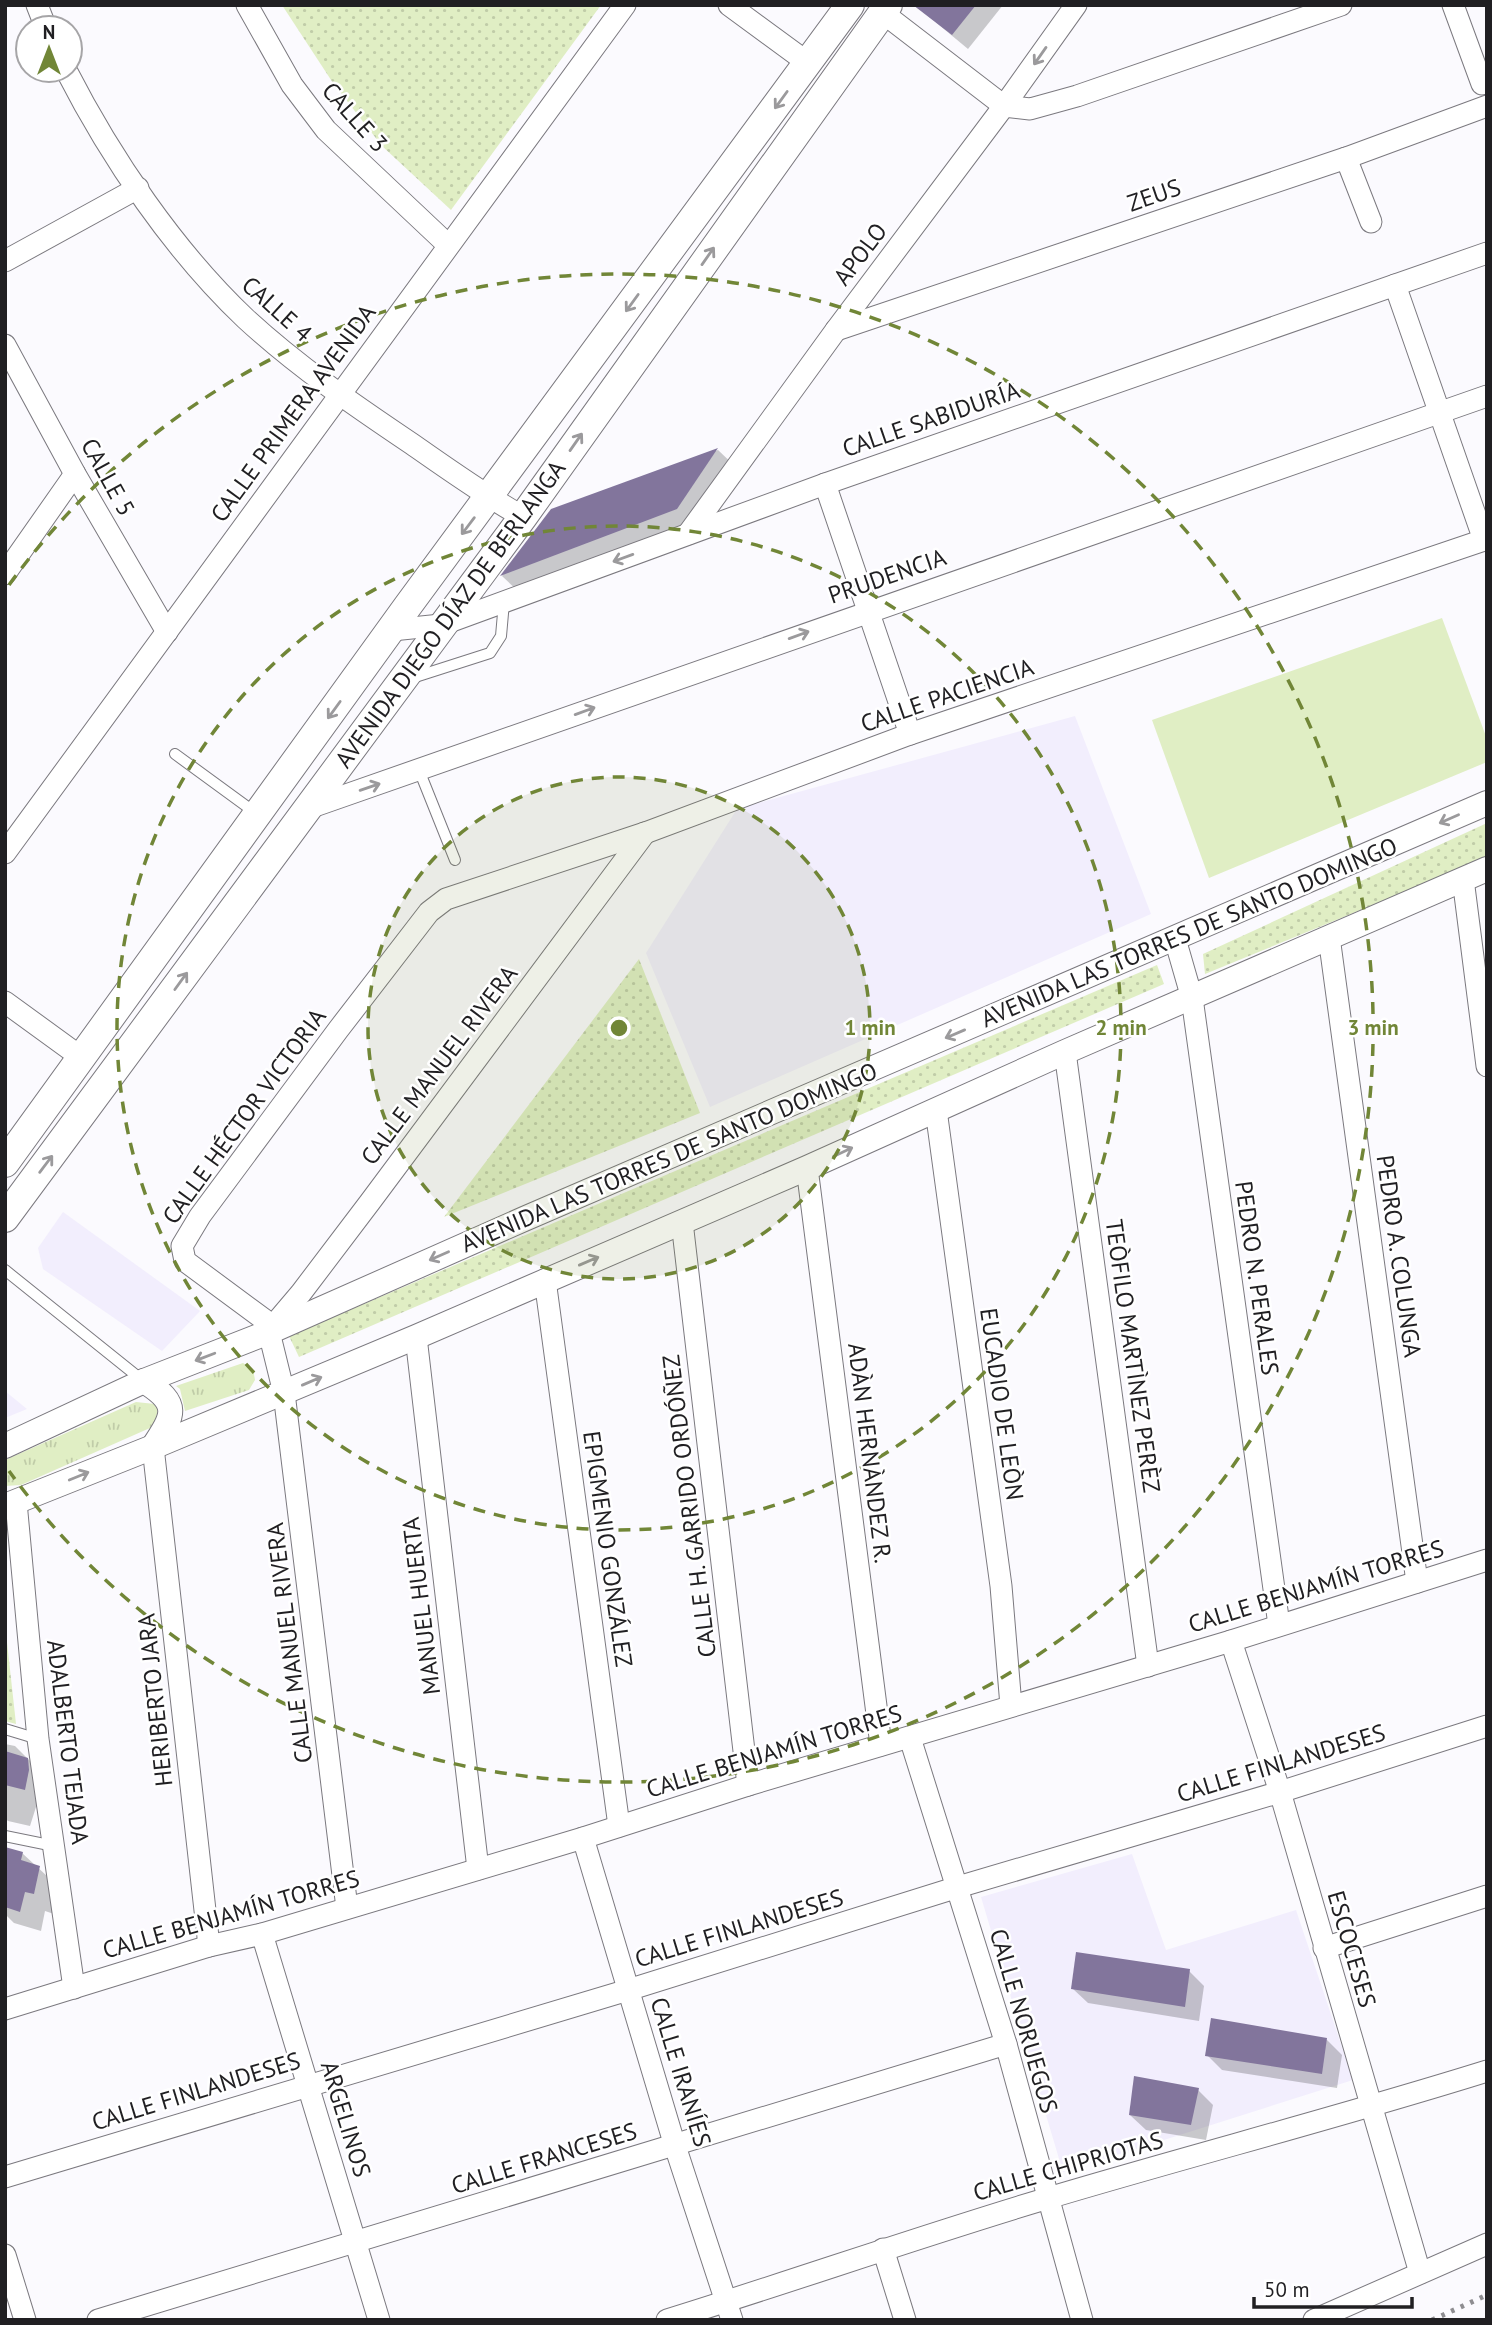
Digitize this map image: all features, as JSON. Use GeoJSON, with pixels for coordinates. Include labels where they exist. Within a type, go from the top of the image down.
{"type":"FeatureCollection","features":[{"type":"Feature","properties":{"kind":"main road","name":"AVENIDA DIEGO DÍAZ DE BERLANGA"},"geometry":{"type":"LineString","coordinates":[[5,1163],[850,5]]}},
{"type":"Feature","properties":{"kind":"main road","name":"AVENIDA DIEGO DÍAZ DE BERLANGA"},"geometry":{"type":"LineString","coordinates":[[5,1218],[523,517],[886,9]]}},
{"type":"Feature","properties":{"kind":"street","name":"CALLE 3"},"geometry":{"type":"LineString","coordinates":[[247,5],[292,85],[326,130],[448,245]]}},
{"type":"Feature","properties":{"kind":"street","name":"CALLE PRIMERA AVENIDA"},"geometry":{"type":"LineString","coordinates":[[5,853],[625,5]]}},
{"type":"Feature","properties":{"kind":"street"},"geometry":{"type":"LineString","coordinates":[[729,5],[808,63]]}},
{"type":"Feature","properties":{"kind":"street","name":"APOLO"},"geometry":{"type":"LineString","coordinates":[[687,534],[1076,5]]}},
{"type":"Feature","properties":{"kind":"street"},"geometry":{"type":"LineString","coordinates":[[886,9],[1004,106],[1030,109],[1077,96],[1341,5]]}},
{"type":"Feature","properties":{"kind":"street"},"geometry":{"type":"LineString","coordinates":[[1453,5],[1482,84]]}},
{"type":"Feature","properties":{"kind":"street","name":"CALLE 4"},"geometry":{"type":"LineString","coordinates":[[73,84],[138,188],[185,253],[238,310],[292,358],[339,394],[489,498],[523,517]]}},
{"type":"Feature","properties":{"kind":"street","name":"ZEUS"},"geometry":{"type":"LineString","coordinates":[[836,330],[1346,158],[1487,106]]}},
{"type":"Feature","properties":{"kind":"street"},"geometry":{"type":"LineString","coordinates":[[1346,158],[1371,222]]}},
{"type":"Feature","properties":{"kind":"street"},"geometry":{"type":"LineString","coordinates":[[5,261],[138,188]]}},
{"type":"Feature","properties":{"kind":"street","name":"CALLE SABIDURÍA"},"geometry":{"type":"LineString","coordinates":[[392,630],[441,625],[825,484],[1487,253]]}},
{"type":"Feature","properties":{"kind":"street"},"geometry":{"type":"LineString","coordinates":[[1395,285],[1485,539]]}},
{"type":"Feature","properties":{"kind":"street","name":"CALLE 5"},"geometry":{"type":"LineString","coordinates":[[5,345],[75,474],[167,632]]}},
{"type":"Feature","properties":{"kind":"street","name":"PRUDENCIA"},"geometry":{"type":"LineString","coordinates":[[306,809],[1487,396]]}},
{"type":"Feature","properties":{"kind":"street"},"geometry":{"type":"LineString","coordinates":[[5,574],[75,474]]}},
{"type":"Feature","properties":{"kind":"street"},"geometry":{"type":"LineString","coordinates":[[825,484],[910,734]]}},
{"type":"Feature","properties":{"kind":"street","name":"CALLE PACIENCIA"},"geometry":{"type":"LineString","coordinates":[[429,912],[446,899],[645,832],[910,734],[1485,539]]}},
{"type":"Feature","properties":{"kind":"street","name":"AVENIDA LAS TORRES DE SANTO DOMINGO"},"geometry":{"type":"LineString","coordinates":[[5,1446],[144,1381],[271,1329],[1487,803]]}},
{"type":"Feature","properties":{"kind":"street","name":"CALLE MANUEL RIVERA"},"geometry":{"type":"LineString","coordinates":[[347,1908],[284,1393],[271,1329],[370,1202],[645,832]]}},
{"type":"Feature","properties":{"kind":"street"},"geometry":{"type":"LineString","coordinates":[[11,1504],[416,1337],[1487,869]]}},
{"type":"Feature","properties":{"kind":"street"},"geometry":{"type":"LineString","coordinates":[[1463,880],[1487,1066]]}},
{"type":"Feature","properties":{"kind":"street","name":"CALLE HÉCTOR VICTORIA"},"geometry":{"type":"LineString","coordinates":[[271,1329],[185,1261],[182,1246],[200,1216],[429,912]]}},
{"type":"Feature","properties":{"kind":"street","name":"PEDRO A. COLUNGA"},"geometry":{"type":"LineString","coordinates":[[1329,937],[1417,1581]]}},
{"type":"Feature","properties":{"kind":"street","name":"PEDRO N. PERALES"},"geometry":{"type":"LineString","coordinates":[[1175,939],[1192,998],[1279,1625]]}},
{"type":"Feature","properties":{"kind":"street"},"geometry":{"type":"LineString","coordinates":[[5,1002],[82,1058]]}},
{"type":"Feature","properties":{"kind":"street","name":"TEÒFILO MARTÌNEZ PERÈZ"},"geometry":{"type":"LineString","coordinates":[[1065,1052],[1148,1666]]}},
{"type":"Feature","properties":{"kind":"street","name":"EUCADIO DE LEÒN"},"geometry":{"type":"LineString","coordinates":[[936,1110],[1001,1586],[1011,1706]]}},
{"type":"Feature","properties":{"kind":"street","name":"ADÀN HERNÀNDEZ R."},"geometry":{"type":"LineString","coordinates":[[807,1168],[881,1745]]}},
{"type":"Feature","properties":{"kind":"street","name":"CALLE H. GARRIDO ORDÓÑEZ"},"geometry":{"type":"LineString","coordinates":[[682,1222],[748,1785]]}},
{"type":"Feature","properties":{"kind":"street","name":"EPIGMENIO GONZÁLEZ"},"geometry":{"type":"LineString","coordinates":[[545,1280],[619,1826]]}},
{"type":"Feature","properties":{"kind":"street","name":"MANUEL HUERTA"},"geometry":{"type":"LineString","coordinates":[[416,1337],[478,1868]]}},
{"type":"Feature","properties":{"kind":"street"},"geometry":{"type":"LineString","coordinates":[[144,1381],[160,1391],[170,1403],[169,1422],[153,1447]]}},
{"type":"Feature","properties":{"kind":"street","name":"HERIBERTO JARA"},"geometry":{"type":"LineString","coordinates":[[153,1447],[209,1947]]}},
{"type":"Feature","properties":{"kind":"street","name":"ADALBERTO TEJADA"},"geometry":{"type":"LineString","coordinates":[[11,1504],[38,1739],[74,1988]]}},
{"type":"Feature","properties":{"kind":"street","name":"CALLE BENJAMÍN TORRES"},"geometry":{"type":"LineString","coordinates":[[5,2009],[583,1838],[748,1785],[1231,1641],[1487,1560]]}},
{"type":"Feature","properties":{"kind":"street","name":"ESCOCESES"},"geometry":{"type":"LineString","coordinates":[[1231,1641],[1280,1792],[1420,2273]]}},
{"type":"Feature","properties":{"kind":"street","name":"CALLE FINLANDESES"},"geometry":{"type":"LineString","coordinates":[[5,2177],[628,1990],[958,1887],[1280,1792],[1487,1726]]}},
{"type":"Feature","properties":{"kind":"street","name":"CALLE NORUEGOS"},"geometry":{"type":"LineString","coordinates":[[910,1738],[1006,2044],[1082,2320]]}},
{"type":"Feature","properties":{"kind":"street","name":"CALLE IRANÍES"},"geometry":{"type":"LineString","coordinates":[[583,1838],[675,2146],[729,2311]]}},
{"type":"Feature","properties":{"kind":"street"},"geometry":{"type":"LineString","coordinates":[[1324,1948],[1487,1896]]}},
{"type":"Feature","properties":{"kind":"street","name":"ARGELINOS"},"geometry":{"type":"LineString","coordinates":[[262,1934],[379,2320]]}},
{"type":"Feature","properties":{"kind":"street","name":"CALLE FRANCESES"},"geometry":{"type":"LineString","coordinates":[[98,2320],[1006,2044]]}},
{"type":"Feature","properties":{"kind":"street","name":"CALLE CHIPRIOTAS"},"geometry":{"type":"LineString","coordinates":[[667,2320],[729,2311],[883,2249],[1487,2071]]}},
{"type":"Feature","properties":{"kind":"street"},"geometry":{"type":"LineString","coordinates":[[1314,2320],[1487,2244]]}},
{"type":"Feature","properties":{"kind":"street"},"geometry":{"type":"LineString","coordinates":[[883,2249],[905,2320]]}},
{"type":"Feature","properties":{"kind":"street"},"geometry":{"type":"LineString","coordinates":[[5,2255],[25,2320]]}},
{"type":"Feature","properties":{"kind":"lane"},"geometry":{"type":"LineString","coordinates":[[399,682],[489,653],[500,636],[504,602]]}},
{"type":"Feature","properties":{"kind":"lane"},"geometry":{"type":"LineString","coordinates":[[175,754],[258,815]]}},
{"type":"Feature","properties":{"kind":"lane"},"geometry":{"type":"LineString","coordinates":[[419,770],[456,860]]}},
{"type":"Feature","properties":{"kind":"lane"},"geometry":{"type":"LineString","coordinates":[[5,1270],[144,1381]]}},
{"type":"Feature","properties":{"kind":"lane"},"geometry":{"type":"LineString","coordinates":[[5,1729],[38,1739]]}},
{"type":"Feature","properties":{"kind":"lane"},"geometry":{"type":"LineString","coordinates":[[5,1836],[54,1846]]}},
{"type":"Feature","properties":{"kind":"shaded area"},"geometry":{"type":"Polygon","coordinates":[[[1075,716],[1151,914],[710,1107],[646,953],[737,809],[1075,716]]]}},
{"type":"Feature","properties":{"kind":"shaded area"},"geometry":{"type":"Polygon","coordinates":[[[63,1212],[200,1311],[162,1351],[43,1269],[38,1248],[63,1212]]]}},
{"type":"Feature","properties":{"kind":"shaded area"},"geometry":{"type":"Polygon","coordinates":[[[5,1391],[27,1409],[5,1418],[5,1391]]]}},
{"type":"Feature","properties":{"kind":"shaded area"},"geometry":{"type":"Polygon","coordinates":[[[1132,1854],[1166,1950],[1296,1910],[1353,2080],[1063,2172],[981,1897],[1132,1854]]]}},
{"type":"Feature","properties":{"kind":"green space"},"geometry":{"type":"Polygon","coordinates":[[[282,5],[601,5],[451,210],[382,146],[333,83],[282,5]]]}},
{"type":"Feature","properties":{"kind":"green space"},"geometry":{"type":"Polygon","coordinates":[[[1442,618],[1487,739],[1487,762],[1209,878],[1152,720],[1442,618]]]}},
{"type":"Feature","properties":{"kind":"green space"},"geometry":{"type":"Polygon","coordinates":[[[1487,823],[1487,858],[1205,974],[1203,954],[1487,823]]]}},
{"type":"Feature","properties":{"kind":"green space"},"geometry":{"type":"Polygon","coordinates":[[[639,959],[700,1113],[444,1217],[639,959]]]}},
{"type":"Feature","properties":{"kind":"green space"},"geometry":{"type":"Polygon","coordinates":[[[1157,965],[1164,984],[299,1357],[289,1336],[1157,965]]]}},
{"type":"Feature","properties":{"kind":"green space"},"geometry":{"type":"Polygon","coordinates":[[[243,1363],[253,1369],[255,1380],[249,1390],[185,1411],[180,1389],[176,1386],[243,1363]]]}},
{"type":"Feature","properties":{"kind":"green space"},"geometry":{"type":"Polygon","coordinates":[[[136,1402],[155,1404],[158,1408],[156,1419],[150,1428],[21,1485],[5,1486],[5,1460],[136,1402]]]}},
{"type":"Feature","properties":{"kind":"green space"},"geometry":{"type":"Polygon","coordinates":[[[5,1624],[16,1724],[5,1721],[5,1624]]]}},
{"type":"Feature","properties":{"kind":"building"},"geometry":{"type":"Polygon","coordinates":[[[913,5],[976,5],[952,35],[913,5]]]}},
{"type":"Feature","properties":{"kind":"building"},"geometry":{"type":"Polygon","coordinates":[[[718,448],[677,509],[500,576],[551,509],[718,448]]]}},
{"type":"Feature","properties":{"kind":"building"},"geometry":{"type":"Polygon","coordinates":[[[5,1751],[28,1758],[29,1770],[25,1790],[5,1785],[5,1751]]]}},
{"type":"Feature","properties":{"kind":"building"},"geometry":{"type":"Polygon","coordinates":[[[5,1847],[23,1852],[21,1860],[40,1866],[34,1894],[25,1892],[20,1912],[5,1907],[5,1847]]]}},
{"type":"Feature","properties":{"kind":"building"},"geometry":{"type":"Polygon","coordinates":[[[1076,1952],[1190,1969],[1185,2007],[1071,1989],[1076,1952]]]}},
{"type":"Feature","properties":{"kind":"building"},"geometry":{"type":"Polygon","coordinates":[[[1211,2018],[1327,2038],[1322,2074],[1205,2056],[1211,2018]]]}},
{"type":"Feature","properties":{"kind":"building"},"geometry":{"type":"Polygon","coordinates":[[[1134,2076],[1199,2088],[1191,2125],[1129,2115],[1134,2076]]]}},
{"type":"Feature","properties":{"kind":"railway"},"geometry":{"type":"LineString","coordinates":[[1432,2320],[1487,2295]]}}]}
